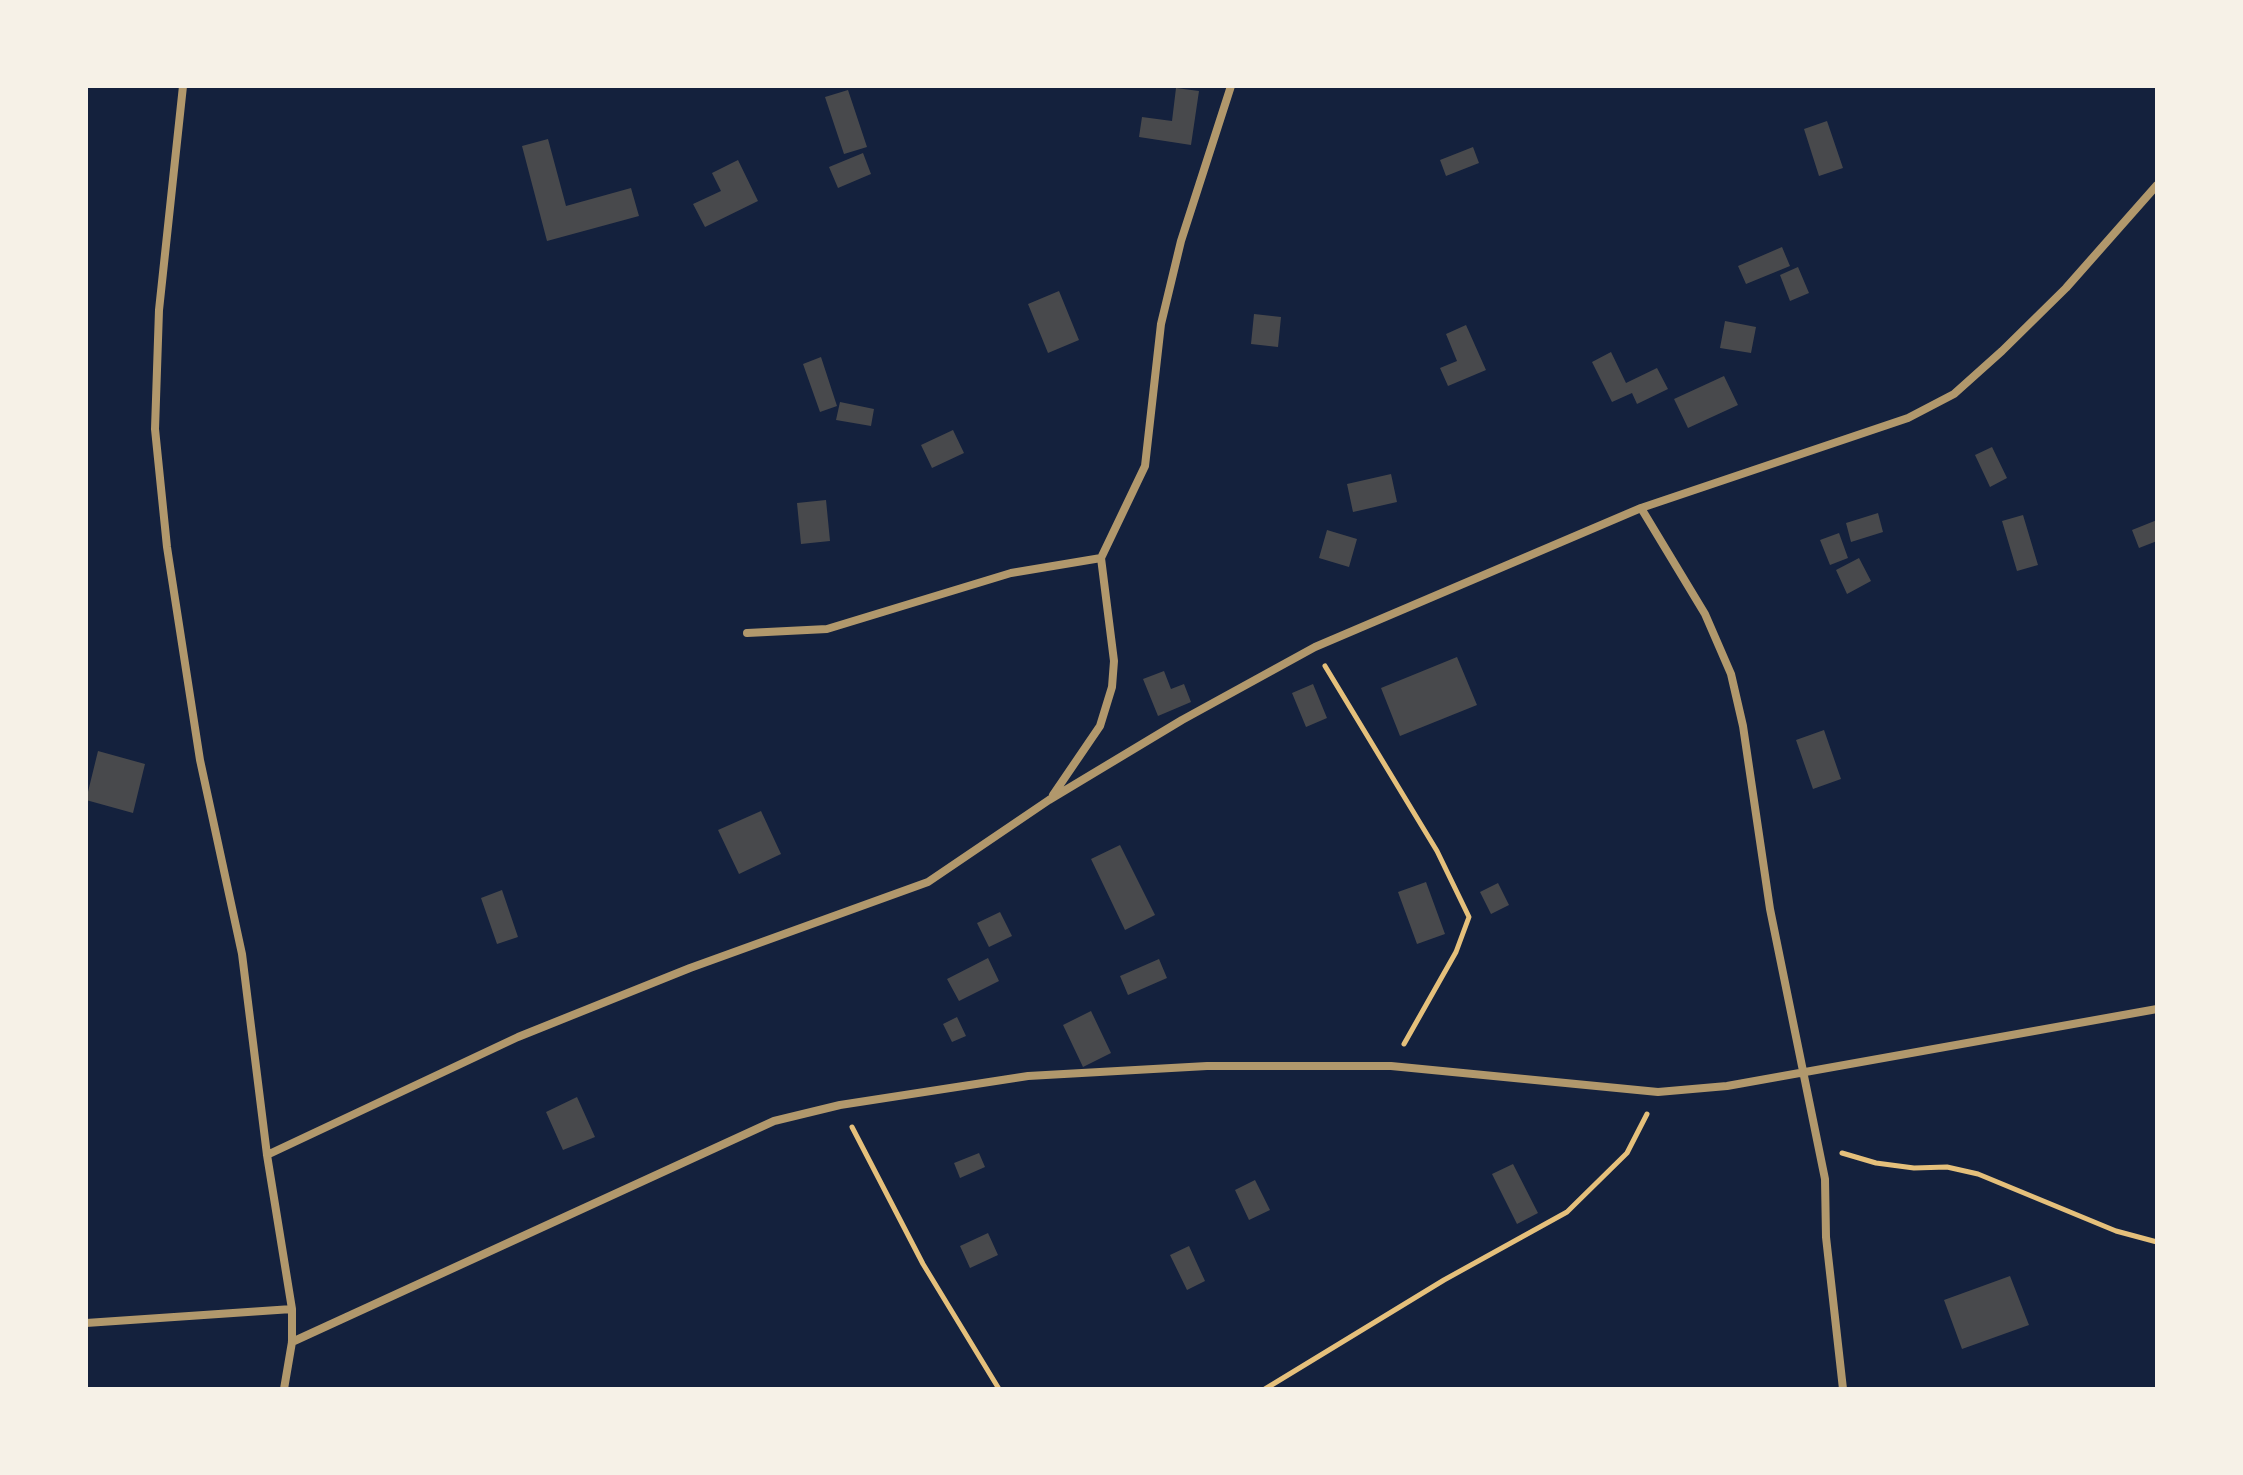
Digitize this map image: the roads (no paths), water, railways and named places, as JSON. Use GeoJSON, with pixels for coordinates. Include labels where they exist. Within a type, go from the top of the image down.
{"type":"FeatureCollection","features":[{"type":"Feature","properties":{"kind":"street"},"geometry":{"type":"LineString","coordinates":[[183,86],[159,310],[155,429],[167,547],[200,760],[242,954],[267,1155],[292,1309],[292,1342],[284,1389]]}},
{"type":"Feature","properties":{"kind":"street"},"geometry":{"type":"LineString","coordinates":[[1049,800],[1100,726],[1112,687],[1114,661],[1101,558],[1145,466],[1161,324],[1181,241],[1231,86]]}},
{"type":"Feature","properties":{"kind":"street"},"geometry":{"type":"LineString","coordinates":[[267,1155],[518,1037],[690,968],[928,882],[1049,800],[1182,720],[1315,647],[1641,508],[1908,418],[1954,394],[2066,288],[2157,185]]}},
{"type":"Feature","properties":{"kind":"street"},"geometry":{"type":"LineString","coordinates":[[1641,508],[1705,614],[1731,674],[1743,726],[1770,909],[1825,1179],[1826,1237],[1843,1389]]}},
{"type":"Feature","properties":{"kind":"street"},"geometry":{"type":"LineString","coordinates":[[747,633],[827,629],[1011,573],[1101,558]]}},
{"type":"Feature","properties":{"kind":"street"},"geometry":{"type":"LineString","coordinates":[[292,1342],[774,1121],[840,1105],[1028,1076],[1207,1066],[1391,1066],[1658,1092],[1727,1086],[1801,1070],[2157,1009]]}},
{"type":"Feature","properties":{"kind":"street"},"geometry":{"type":"LineString","coordinates":[[86,1323],[292,1309]]}}]}
